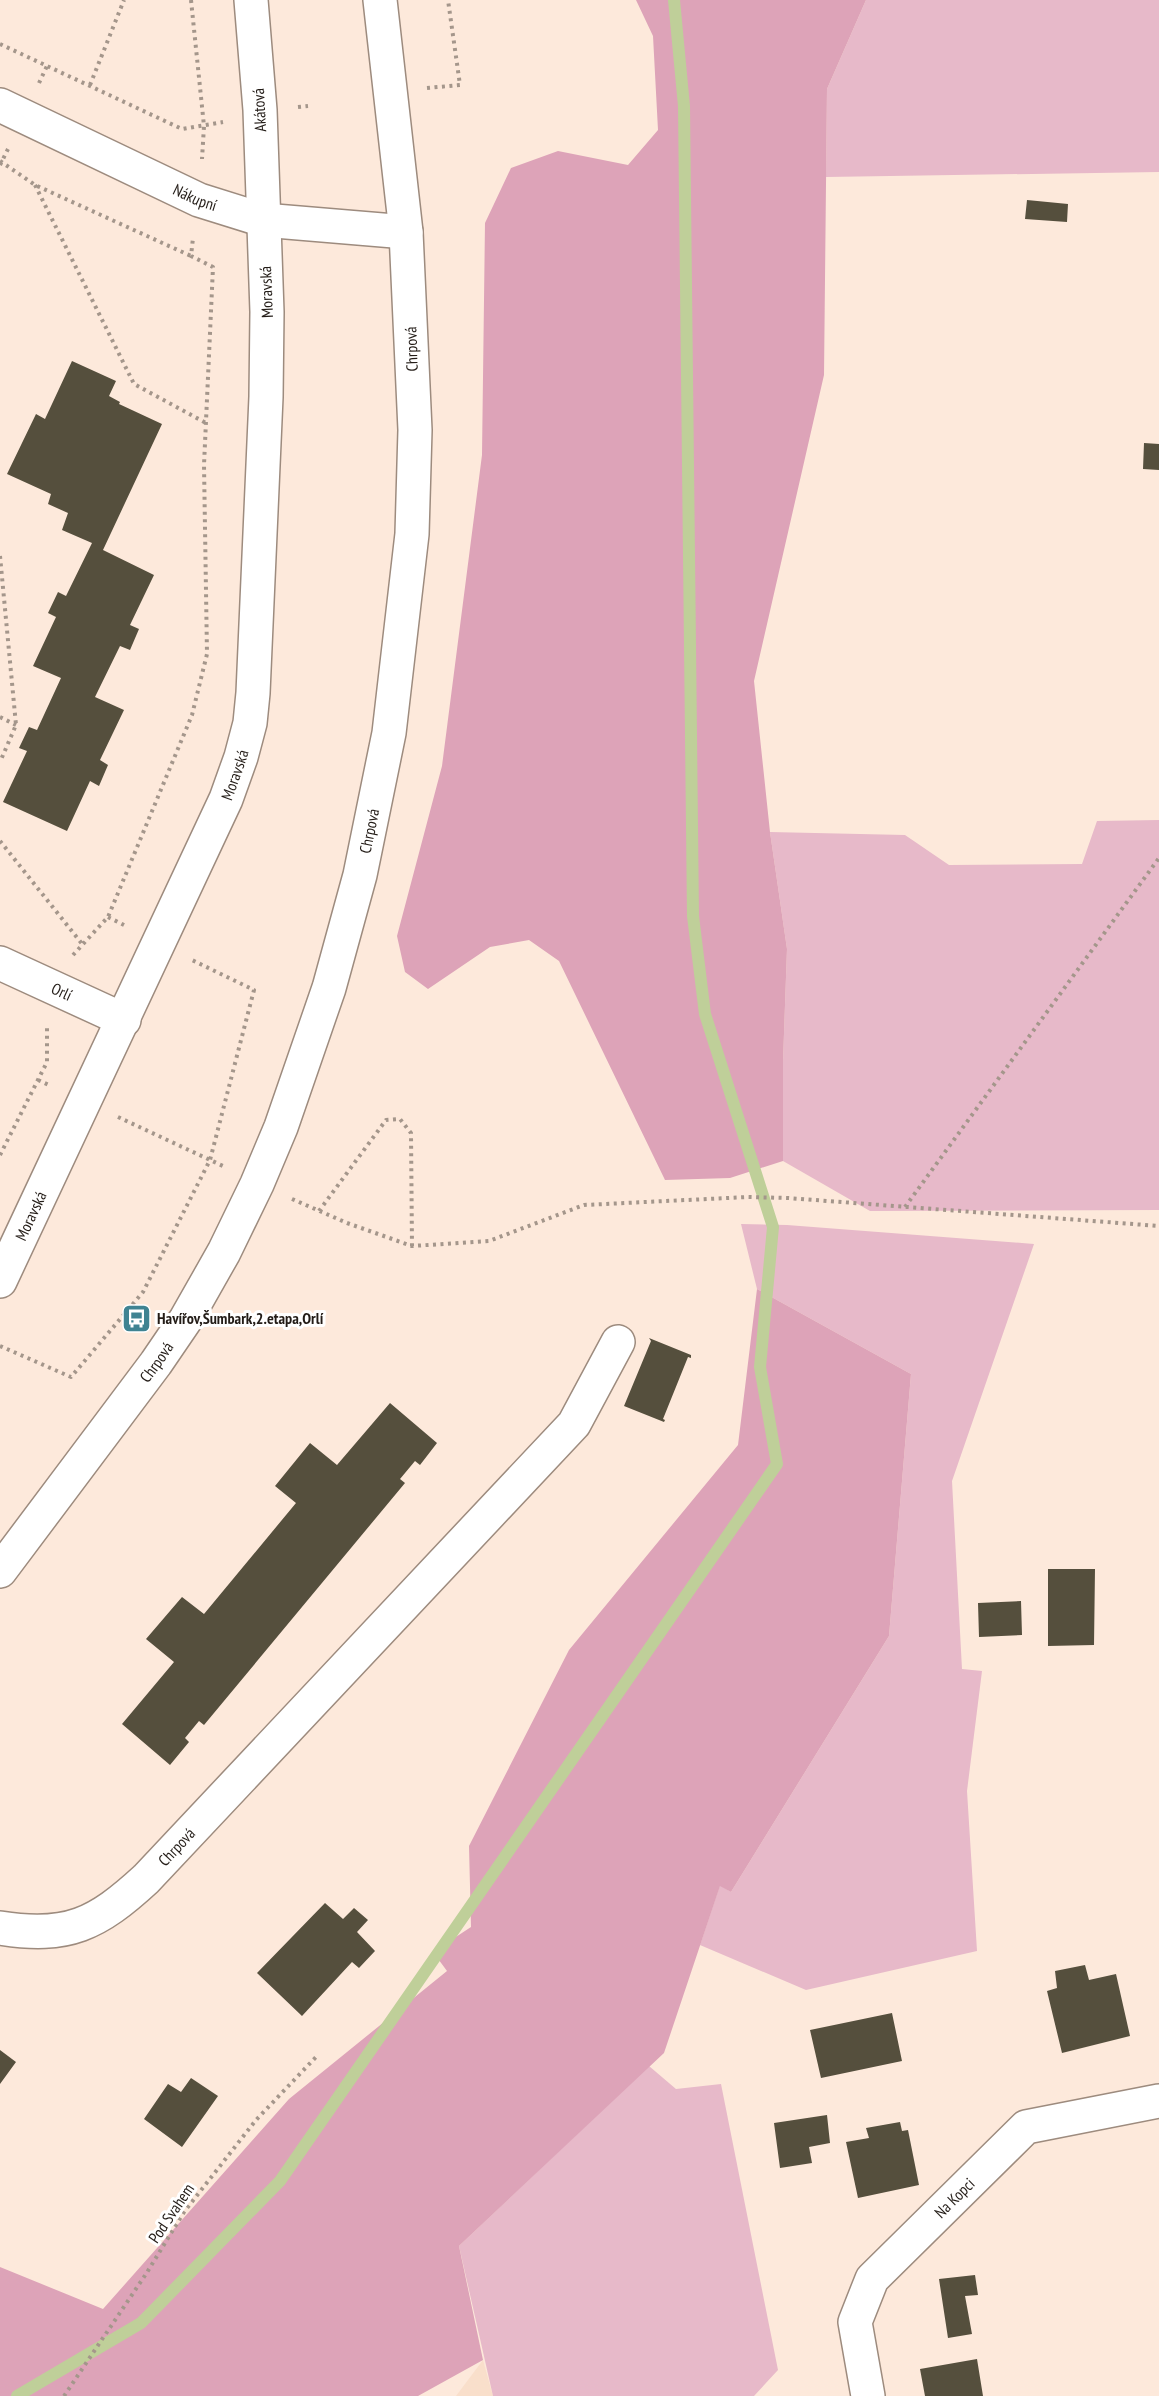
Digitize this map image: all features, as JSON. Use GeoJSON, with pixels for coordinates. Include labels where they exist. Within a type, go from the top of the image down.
{"type":"FeatureCollection","features":[{"type":"Feature","properties":{"kind":"street","name":"Akátová"},"geometry":{"type":"LineString","coordinates":[[251,0],[260,110],[263,220]]}},
{"type":"Feature","properties":{"kind":"street","name":"Chrpová"},"geometry":{"type":"LineString","coordinates":[[0,1571],[156,1363],[186,1319],[213,1272],[257,1184],[281,1127],[329,988],[360,875],[389,733],[412,534],[415,430],[406,232],[380,0]]}},
{"type":"Feature","properties":{"kind":"street","name":"Nákupní"},"geometry":{"type":"LineString","coordinates":[[0,105],[199,200],[263,220],[406,232]]}},
{"type":"Feature","properties":{"kind":"street","name":"Moravská"},"geometry":{"type":"LineString","coordinates":[[0,1281],[124,1020],[225,799],[241,757],[250,723],[256,638],[266,397],[267,312],[263,220]]}},
{"type":"Feature","properties":{"kind":"street","name":"Orlí"},"geometry":{"type":"LineString","coordinates":[[0,963],[124,1020]]}},
{"type":"Feature","properties":{"kind":"street","name":"Chrpová"},"geometry":{"type":"LineString","coordinates":[[0,1928],[47,1932],[87,1923],[121,1902],[146,1879],[574,1424],[618,1342]]}},
{"type":"Feature","properties":{"kind":"street","name":"Na Kopci"},"geometry":{"type":"LineString","coordinates":[[868,2396],[855,2322],[872,2279],[1026,2127],[1159,2101]]}},
{"type":"Feature","properties":{"kind":"path"},"geometry":{"type":"LineString","coordinates":[[90,85],[124,0]]}},
{"type":"Feature","properties":{"kind":"path"},"geometry":{"type":"LineString","coordinates":[[190,256],[199,200],[204,126],[191,0]]}},
{"type":"Feature","properties":{"kind":"path"},"geometry":{"type":"LineString","coordinates":[[389,92],[460,85],[448,0]]}},
{"type":"Feature","properties":{"kind":"path"},"geometry":{"type":"LineString","coordinates":[[0,44],[182,129],[204,126],[260,110],[308,106]]}},
{"type":"Feature","properties":{"kind":"path"},"geometry":{"type":"LineString","coordinates":[[0,161],[35,185],[213,267],[204,465],[207,654],[192,715],[108,917],[46,984],[47,1062],[0,1155]]}},
{"type":"Feature","properties":{"kind":"path"},"geometry":{"type":"LineString","coordinates":[[35,185],[134,384],[206,423]]}},
{"type":"Feature","properties":{"kind":"path"},"geometry":{"type":"LineString","coordinates":[[0,556],[16,725],[0,762]]}},
{"type":"Feature","properties":{"kind":"path"},"geometry":{"type":"LineString","coordinates":[[0,717],[16,725]]}},
{"type":"Feature","properties":{"kind":"path"},"geometry":{"type":"LineString","coordinates":[[0,842],[83,945]]}},
{"type":"Feature","properties":{"kind":"path"},"geometry":{"type":"LineString","coordinates":[[905,1208],[1159,858]]}},
{"type":"Feature","properties":{"kind":"path"},"geometry":{"type":"LineString","coordinates":[[0,1346],[70,1377],[143,1292],[210,1160],[254,990],[108,917]]}},
{"type":"Feature","properties":{"kind":"path"},"geometry":{"type":"LineString","coordinates":[[38,1080],[228,1169]]}},
{"type":"Feature","properties":{"kind":"path"},"geometry":{"type":"LineString","coordinates":[[319,1211],[386,1120],[400,1119],[411,1133],[412,1246]]}},
{"type":"Feature","properties":{"kind":"path"},"geometry":{"type":"LineString","coordinates":[[286,1196],[412,1246],[489,1241],[584,1205],[748,1197],[788,1198],[1159,1226]]}},
{"type":"Feature","properties":{"kind":"path","name":"Pod Svahem"},"geometry":{"type":"LineString","coordinates":[[64,2396],[146,2274],[184,2212],[256,2120],[316,2058]]}},
{"type":"Feature","properties":{"kind":"shaded area"},"geometry":{"type":"Polygon","coordinates":[[[636,0],[866,0],[827,89],[824,375],[754,681],[770,832],[787,949],[783,1062],[783,1161],[730,1178],[665,1180],[559,961],[529,940],[490,947],[428,989],[405,972],[397,936],[442,766],[482,455],[485,223],[511,168],[558,151],[628,165],[658,130],[653,36],[636,0]]]}},
{"type":"Feature","properties":{"kind":"shaded area"},"geometry":{"type":"Polygon","coordinates":[[[866,0],[1159,0],[1159,172],[826,177],[827,89],[866,0]]]}},
{"type":"Feature","properties":{"kind":"shaded area"},"geometry":{"type":"Polygon","coordinates":[[[1159,820],[1159,1210],[870,1211],[783,1161],[783,1062],[787,949],[770,832],[905,835],[949,865],[1082,864],[1097,821],[1159,820]]]}},
{"type":"Feature","properties":{"kind":"shaded area"},"geometry":{"type":"Polygon","coordinates":[[[741,1224],[787,1225],[1034,1244],[952,1481],[962,1669],[982,1671],[967,1791],[977,1951],[806,1990],[700,1945],[720,1885],[731,1892],[889,1636],[911,1374],[757,1289],[741,1224]]]}},
{"type":"Feature","properties":{"kind":"shaded area"},"geometry":{"type":"Polygon","coordinates":[[[757,1289],[911,1374],[889,1636],[731,1892],[720,1886],[664,2053],[459,2246],[483,2360],[418,2396],[0,2396],[0,2267],[103,2309],[289,2099],[447,1971],[433,1952],[471,1927],[469,1846],[569,1650],[738,1445],[757,1289]]]}},
{"type":"Feature","properties":{"kind":"shaded area"},"geometry":{"type":"Polygon","coordinates":[[[649,2066],[676,2089],[721,2084],[778,2370],[754,2396],[493,2396],[459,2246],[649,2066]]]}},
{"type":"Feature","properties":{"kind":"shaded area"},"geometry":{"type":"Polygon","coordinates":[[[483,2360],[493,2396],[456,2396],[483,2360]]]}},
{"type":"Feature","properties":{"kind":"building"},"geometry":{"type":"Polygon","coordinates":[[[1027,200],[1068,204],[1067,222],[1025,219],[1027,200]]]}},
{"type":"Feature","properties":{"kind":"building"},"geometry":{"type":"Polygon","coordinates":[[[72,361],[116,381],[109,396],[120,402],[119,404],[162,424],[103,550],[154,575],[130,625],[139,629],[130,650],[120,646],[95,697],[124,710],[100,760],[108,765],[99,786],[90,781],[67,831],[3,802],[27,751],[19,748],[29,727],[37,730],[61,678],[33,666],[56,617],[48,613],[58,592],[66,596],[92,543],[62,530],[68,513],[48,504],[51,494],[7,474],[36,414],[45,419],[72,361]]]}},
{"type":"Feature","properties":{"kind":"building"},"geometry":{"type":"Polygon","coordinates":[[[1144,443],[1159,444],[1159,470],[1143,469],[1144,443]]]}},
{"type":"Feature","properties":{"kind":"building"},"geometry":{"type":"Polygon","coordinates":[[[649,1338],[691,1355],[691,1358],[688,1357],[663,1419],[664,1422],[624,1406],[651,1341],[649,1338]]]}},
{"type":"Feature","properties":{"kind":"building"},"geometry":{"type":"Polygon","coordinates":[[[390,1403],[437,1443],[420,1465],[415,1461],[400,1479],[405,1483],[204,1725],[199,1721],[185,1738],[189,1742],[170,1765],[122,1724],[174,1662],[146,1639],[182,1597],[204,1614],[296,1503],[275,1486],[310,1443],[337,1465],[390,1403]]]}},
{"type":"Feature","properties":{"kind":"building"},"geometry":{"type":"Polygon","coordinates":[[[1048,1569],[1095,1569],[1094,1645],[1048,1646],[1048,1569]]]}},
{"type":"Feature","properties":{"kind":"building"},"geometry":{"type":"Polygon","coordinates":[[[1021,1601],[1022,1635],[979,1637],[978,1603],[1021,1601]]]}},
{"type":"Feature","properties":{"kind":"building"},"geometry":{"type":"Polygon","coordinates":[[[325,1903],[343,1919],[354,1908],[368,1920],[357,1932],[375,1951],[359,1968],[352,1962],[302,2016],[257,1973],[325,1903]]]}},
{"type":"Feature","properties":{"kind":"building"},"geometry":{"type":"Polygon","coordinates":[[[1085,1965],[1089,1980],[1116,1974],[1130,2036],[1062,2053],[1047,1991],[1057,1988],[1055,1971],[1085,1965]]]}},
{"type":"Feature","properties":{"kind":"building"},"geometry":{"type":"Polygon","coordinates":[[[892,2013],[902,2061],[821,2078],[810,2030],[892,2013]]]}},
{"type":"Feature","properties":{"kind":"building"},"geometry":{"type":"Polygon","coordinates":[[[0,2050],[16,2062],[0,2084],[0,2050]]]}},
{"type":"Feature","properties":{"kind":"building"},"geometry":{"type":"Polygon","coordinates":[[[191,2078],[218,2096],[182,2147],[144,2119],[168,2084],[181,2092],[191,2078]]]}},
{"type":"Feature","properties":{"kind":"building"},"geometry":{"type":"Polygon","coordinates":[[[827,2115],[830,2143],[809,2147],[812,2163],[780,2168],[774,2123],[827,2115]]]}},
{"type":"Feature","properties":{"kind":"building"},"geometry":{"type":"Polygon","coordinates":[[[900,2122],[902,2131],[908,2130],[919,2185],[858,2198],[846,2142],[869,2138],[866,2128],[900,2122]]]}},
{"type":"Feature","properties":{"kind":"building"},"geometry":{"type":"Polygon","coordinates":[[[975,2275],[978,2295],[965,2296],[972,2334],[948,2338],[939,2279],[975,2275]]]}},
{"type":"Feature","properties":{"kind":"building"},"geometry":{"type":"Polygon","coordinates":[[[977,2359],[983,2396],[925,2396],[920,2369],[977,2359]]]}},
{"type":"Feature","properties":{"kind":"waterway"},"geometry":{"type":"LineString","coordinates":[[17,2396],[141,2323],[280,2181],[777,1464],[760,1367],[773,1227],[705,1014],[693,916],[684,106],[674,0]]}},
{"type":"Feature","properties":{"kind":"place","name":"Havířov,Šumbark,2.etapa,Orlí"},"geometry":{"type":"Point","coordinates":[136,1318]}}]}
